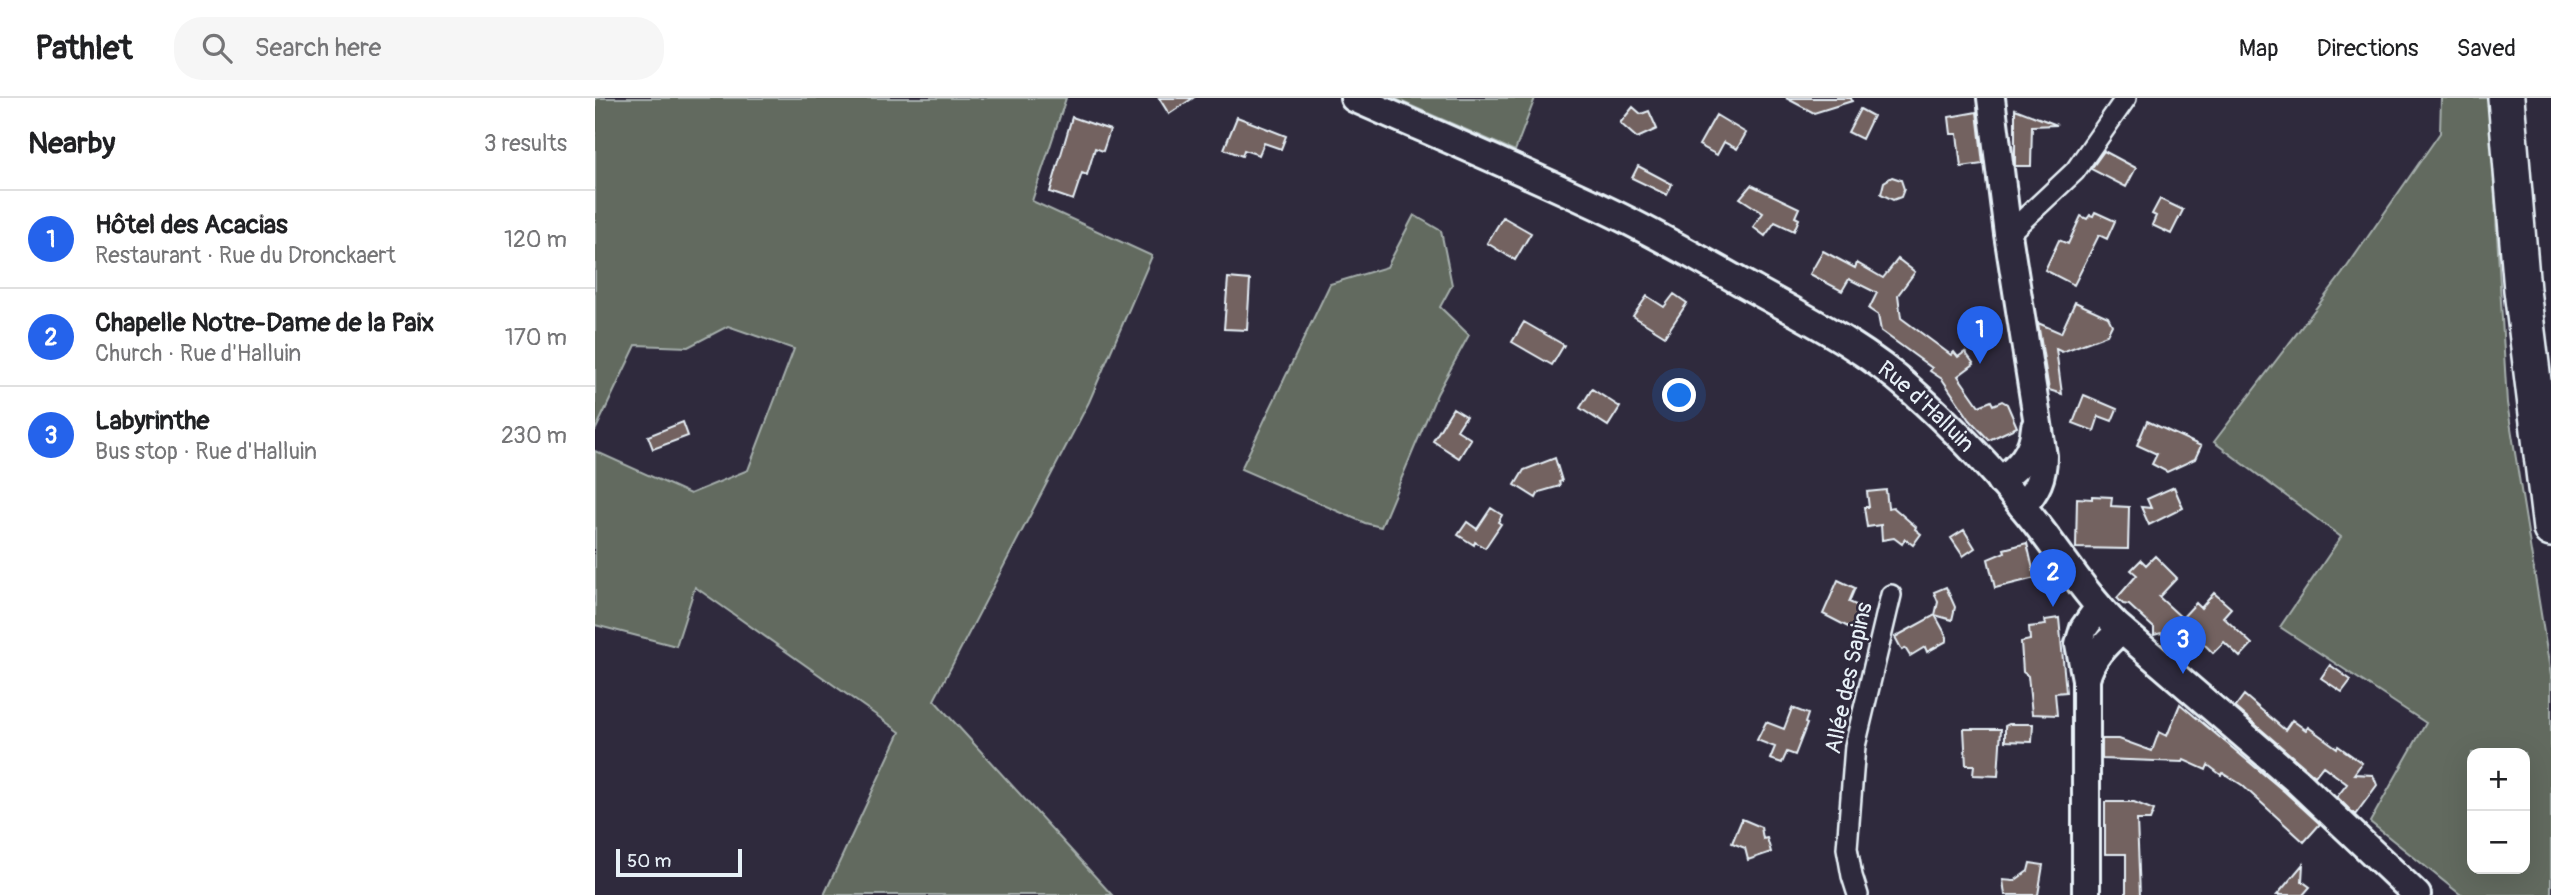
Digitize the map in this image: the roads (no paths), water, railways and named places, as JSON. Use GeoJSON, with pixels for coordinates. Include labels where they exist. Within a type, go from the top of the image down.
{"type":"FeatureCollection","features":[{"type":"Feature","properties":{"kind":"highway"},"geometry":{"type":"LineString","coordinates":[[2506,98],[2522,290],[2551,529]]}},
{"type":"Feature","properties":{"kind":"main road","name":"Rue d'Halluin"},"geometry":{"type":"LineString","coordinates":[[1354,98],[1608,211],[1680,248],[1833,334],[1875,361],[1911,390],[2000,481],[2120,630],[2296,780],[2357,835],[2417,895]]}},
{"type":"Feature","properties":{"kind":"main road"},"geometry":{"type":"LineString","coordinates":[[1990,98],[2007,234],[2035,414],[2040,430],[2043,469],[2038,485],[2022,506]]}},
{"type":"Feature","properties":{"kind":"main road"},"geometry":{"type":"LineString","coordinates":[[2000,481],[2028,454],[2033,443],[2035,414]]}},
{"type":"Feature","properties":{"kind":"main road"},"geometry":{"type":"LineString","coordinates":[[2086,895],[2086,679],[2080,654],[2080,637],[2087,622],[2099,607]]}},
{"type":"Feature","properties":{"kind":"main road"},"geometry":{"type":"LineString","coordinates":[[2086,679],[2096,653],[2120,630]]}},
{"type":"Feature","properties":{"kind":"main road","name":"Rue d'Halluin"},"geometry":{"type":"LineString","coordinates":[[2357,835],[2435,895]]}},
{"type":"Feature","properties":{"kind":"street"},"geometry":{"type":"LineString","coordinates":[[2007,234],[2075,171],[2126,98]]}},
{"type":"Feature","properties":{"kind":"street","name":"Allée des Sapins"},"geometry":{"type":"LineString","coordinates":[[1858,895],[1847,848],[1855,746],[1891,595]]}},
{"type":"Feature","properties":{"kind":"place","name":"Hôtel des Acacias"},"geometry":{"type":"Point","coordinates":[1980,364]}},
{"type":"Feature","properties":{"kind":"place","name":"Chapelle Notre-Dame de la Paix"},"geometry":{"type":"Point","coordinates":[2053,607]}},
{"type":"Feature","properties":{"kind":"place","name":"Labyrinthe"},"geometry":{"type":"Point","coordinates":[2183,674]}}]}
